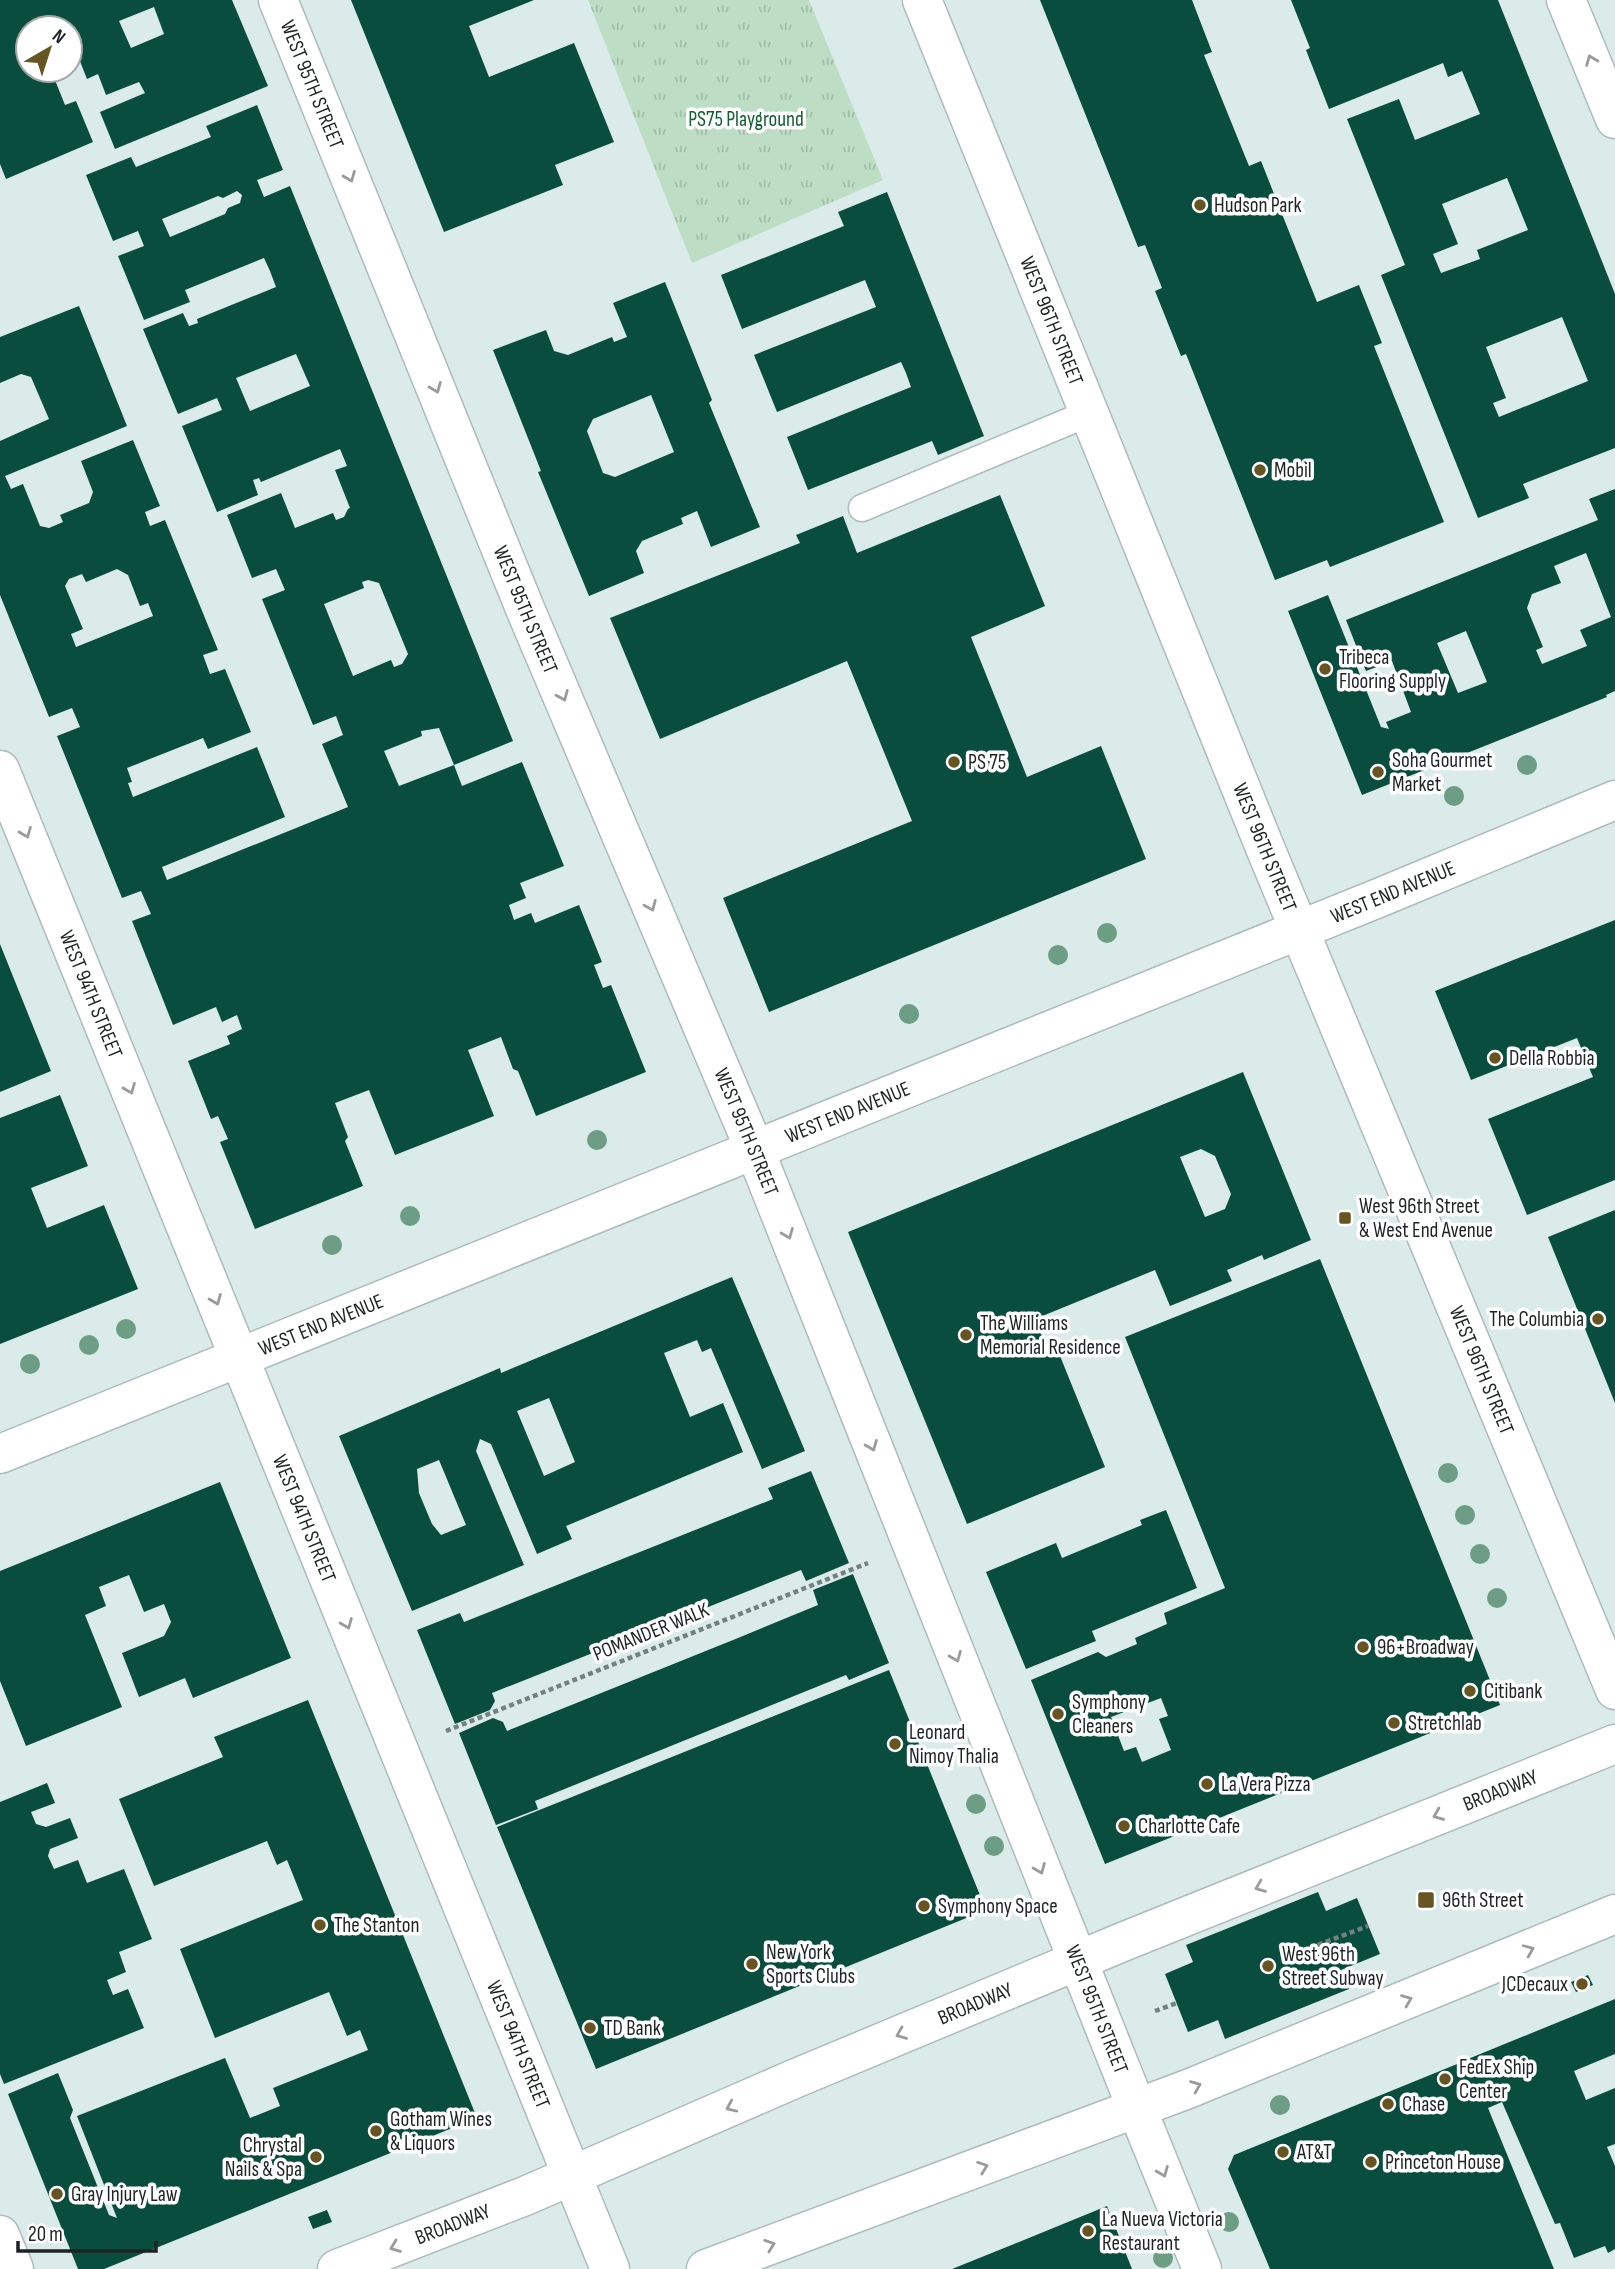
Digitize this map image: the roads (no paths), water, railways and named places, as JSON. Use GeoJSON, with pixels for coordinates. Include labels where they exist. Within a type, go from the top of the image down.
{"type":"FeatureCollection","features":[{"type":"Feature","properties":{"kind":"main road","name":"WEST 95TH STREET"},"geometry":{"type":"LineString","coordinates":[[278,0],[526,611],[754,1148],[1202,2269]]}},
{"type":"Feature","properties":{"kind":"main road","name":"WEST 96TH STREET"},"geometry":{"type":"LineString","coordinates":[[922,0],[1299,929],[1615,1690]]}},
{"type":"Feature","properties":{"kind":"main road"},"geometry":{"type":"LineString","coordinates":[[1566,0],[1615,120]]}},
{"type":"Feature","properties":{"kind":"main road","name":"WEST 94TH STREET"},"geometry":{"type":"LineString","coordinates":[[0,770],[610,2269]]}},
{"type":"Feature","properties":{"kind":"main road","name":"WEST END AVENUE"},"geometry":{"type":"LineString","coordinates":[[0,1454],[1615,800]]}},
{"type":"Feature","properties":{"kind":"main road","name":"BROADWAY"},"geometry":{"type":"LineString","coordinates":[[337,2269],[572,2176],[793,2079],[1077,1961],[1615,1744]]}},
{"type":"Feature","properties":{"kind":"main road"},"geometry":{"type":"LineString","coordinates":[[706,2269],[1137,2109],[1615,1914]]}},
{"type":"Feature","properties":{"kind":"main road"},"geometry":{"type":"LineString","coordinates":[[0,2235],[14,2269]]}},
{"type":"Feature","properties":{"kind":"lane"},"geometry":{"type":"LineString","coordinates":[[862,508],[1090,413]]}},
{"type":"Feature","properties":{"kind":"place","name":"Hudson Park"},"geometry":{"type":"Point","coordinates":[1200,205]}},
{"type":"Feature","properties":{"kind":"place","name":"Mobil"},"geometry":{"type":"Point","coordinates":[1260,470]}},
{"type":"Feature","properties":{"kind":"place","name":"Tribeca Flooring Supply"},"geometry":{"type":"Point","coordinates":[1325,669]}},
{"type":"Feature","properties":{"kind":"place","name":"PS 75"},"geometry":{"type":"Point","coordinates":[954,762]}},
{"type":"Feature","properties":{"kind":"place","name":"Soha Gourmet Market"},"geometry":{"type":"Point","coordinates":[1378,772]}},
{"type":"Feature","properties":{"kind":"place","name":"Della Robbia"},"geometry":{"type":"Point","coordinates":[1495,1058]}},
{"type":"Feature","properties":{"kind":"place","name":"West 96th Street & West End Avenue"},"geometry":{"type":"Point","coordinates":[1345,1218]}},
{"type":"Feature","properties":{"kind":"place","name":"The Columbia"},"geometry":{"type":"Point","coordinates":[1598,1319]}},
{"type":"Feature","properties":{"kind":"place","name":"The Williams Memorial Residence"},"geometry":{"type":"Point","coordinates":[966,1335]}},
{"type":"Feature","properties":{"kind":"place","name":"96+Broadway"},"geometry":{"type":"Point","coordinates":[1363,1647]}},
{"type":"Feature","properties":{"kind":"place","name":"Citibank"},"geometry":{"type":"Point","coordinates":[1470,1691]}},
{"type":"Feature","properties":{"kind":"place","name":"Symphony Cleaners"},"geometry":{"type":"Point","coordinates":[1058,1714]}},
{"type":"Feature","properties":{"kind":"place","name":"Stretchlab"},"geometry":{"type":"Point","coordinates":[1394,1723]}},
{"type":"Feature","properties":{"kind":"place","name":"Leonard Nimoy Thalia"},"geometry":{"type":"Point","coordinates":[895,1744]}},
{"type":"Feature","properties":{"kind":"place","name":"La Vera Pizza"},"geometry":{"type":"Point","coordinates":[1207,1784]}},
{"type":"Feature","properties":{"kind":"place","name":"Charlotte Cafe"},"geometry":{"type":"Point","coordinates":[1124,1826]}},
{"type":"Feature","properties":{"kind":"place","name":"96th Street"},"geometry":{"type":"Point","coordinates":[1426,1900]}},
{"type":"Feature","properties":{"kind":"place","name":"Symphony Space"},"geometry":{"type":"Point","coordinates":[924,1906]}},
{"type":"Feature","properties":{"kind":"place","name":"The Stanton"},"geometry":{"type":"Point","coordinates":[320,1925]}},
{"type":"Feature","properties":{"kind":"place","name":"New York Sports Clubs"},"geometry":{"type":"Point","coordinates":[752,1964]}},
{"type":"Feature","properties":{"kind":"place","name":"West 96th Street Subway"},"geometry":{"type":"Point","coordinates":[1268,1966]}},
{"type":"Feature","properties":{"kind":"place","name":"JCDecaux"},"geometry":{"type":"Point","coordinates":[1582,1984]}},
{"type":"Feature","properties":{"kind":"place","name":"TD Bank"},"geometry":{"type":"Point","coordinates":[590,2028]}},
{"type":"Feature","properties":{"kind":"place","name":"FedEx Ship Center"},"geometry":{"type":"Point","coordinates":[1445,2079]}},
{"type":"Feature","properties":{"kind":"place","name":"Chase"},"geometry":{"type":"Point","coordinates":[1388,2104]}},
{"type":"Feature","properties":{"kind":"place","name":"Gotham Wines & Liquors"},"geometry":{"type":"Point","coordinates":[376,2131]}},
{"type":"Feature","properties":{"kind":"place","name":"AT&T"},"geometry":{"type":"Point","coordinates":[1283,2152]}},
{"type":"Feature","properties":{"kind":"place","name":"Chrystal Nails & Spa"},"geometry":{"type":"Point","coordinates":[316,2157]}},
{"type":"Feature","properties":{"kind":"place","name":"Princeton House"},"geometry":{"type":"Point","coordinates":[1371,2162]}},
{"type":"Feature","properties":{"kind":"place","name":"Gray Injury Law"},"geometry":{"type":"Point","coordinates":[57,2194]}},
{"type":"Feature","properties":{"kind":"place","name":"La Nueva Victoria Restaurant"},"geometry":{"type":"Point","coordinates":[1088,2231]}},
{"type":"Feature","properties":{"kind":"park label","name":"PS75 Playground"},"geometry":{"type":"Point","coordinates":[746,119]}}]}
